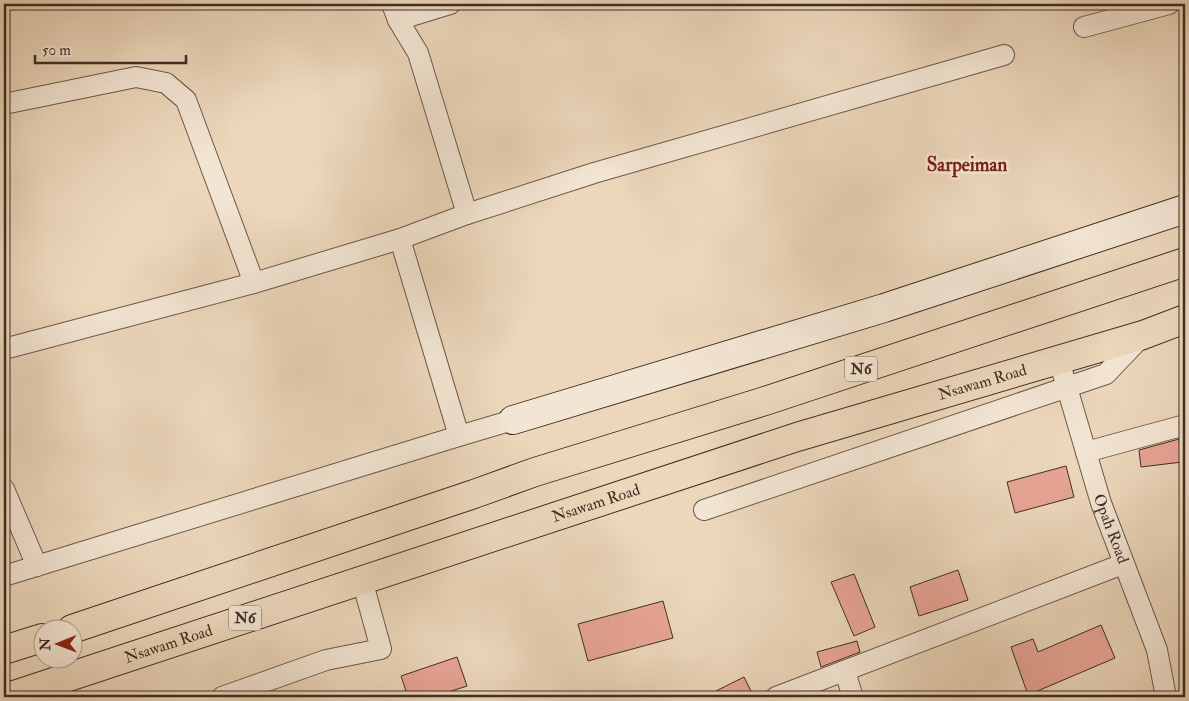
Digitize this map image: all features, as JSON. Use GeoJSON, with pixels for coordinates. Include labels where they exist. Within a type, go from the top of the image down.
{"type":"FeatureCollection","features":[{"type":"Feature","properties":{"kind":"highway","name":"N6"},"geometry":{"type":"LineString","coordinates":[[82,625],[535,472],[765,401],[1185,262]]}},
{"type":"Feature","properties":{"kind":"highway","name":"Nsawam Road"},"geometry":{"type":"LineString","coordinates":[[8,697],[788,440],[1143,335],[1185,319]]}},
{"type":"Feature","properties":{"kind":"highway"},"geometry":{"type":"LineString","coordinates":[[4,650],[32,641]]}},
{"type":"Feature","properties":{"kind":"main road"},"geometry":{"type":"LineString","coordinates":[[513,420],[884,308],[1185,209]]}},
{"type":"Feature","properties":{"kind":"street"},"geometry":{"type":"LineString","coordinates":[[450,4],[395,12],[418,53],[467,214]]}},
{"type":"Feature","properties":{"kind":"street"},"geometry":{"type":"LineString","coordinates":[[1084,27],[1169,4]]}},
{"type":"Feature","properties":{"kind":"street"},"geometry":{"type":"LineString","coordinates":[[4,348],[254,283],[400,239],[467,214],[594,173],[1004,55]]}},
{"type":"Feature","properties":{"kind":"street"},"geometry":{"type":"LineString","coordinates":[[4,104],[136,78],[166,83],[186,100],[254,283]]}},
{"type":"Feature","properties":{"kind":"street"},"geometry":{"type":"LineString","coordinates":[[400,239],[459,436]]}},
{"type":"Feature","properties":{"kind":"street"},"geometry":{"type":"LineString","coordinates":[[704,510],[1106,374],[1143,335]]}},
{"type":"Feature","properties":{"kind":"street","name":"Opah Road"},"geometry":{"type":"LineString","coordinates":[[1058,360],[1123,564],[1157,650],[1166,697]]}},
{"type":"Feature","properties":{"kind":"street"},"geometry":{"type":"LineString","coordinates":[[4,576],[513,420]]}},
{"type":"Feature","properties":{"kind":"street"},"geometry":{"type":"LineString","coordinates":[[1086,452],[1185,425]]}},
{"type":"Feature","properties":{"kind":"street"},"geometry":{"type":"LineString","coordinates":[[4,489],[37,566]]}},
{"type":"Feature","properties":{"kind":"street"},"geometry":{"type":"LineString","coordinates":[[776,697],[1123,564]]}},
{"type":"Feature","properties":{"kind":"street"},"geometry":{"type":"LineString","coordinates":[[222,697],[326,660],[381,649],[362,580]]}},
{"type":"Feature","properties":{"kind":"street"},"geometry":{"type":"LineString","coordinates":[[845,672],[853,697]]}},
{"type":"Feature","properties":{"kind":"building"},"geometry":{"type":"Polygon","coordinates":[[[1179,439],[1182,462],[1141,467],[1139,450],[1179,439]]]}},
{"type":"Feature","properties":{"kind":"building"},"geometry":{"type":"Polygon","coordinates":[[[1066,466],[1074,497],[1015,513],[1007,482],[1066,466]]]}},
{"type":"Feature","properties":{"kind":"building"},"geometry":{"type":"Polygon","coordinates":[[[958,570],[968,600],[919,616],[910,587],[958,570]]]}},
{"type":"Feature","properties":{"kind":"building"},"geometry":{"type":"Polygon","coordinates":[[[854,574],[875,627],[854,636],[831,582],[854,574]]]}},
{"type":"Feature","properties":{"kind":"building"},"geometry":{"type":"Polygon","coordinates":[[[663,601],[673,638],[588,661],[578,624],[663,601]]]}},
{"type":"Feature","properties":{"kind":"building"},"geometry":{"type":"Polygon","coordinates":[[[1101,625],[1115,658],[1028,695],[1011,647],[1033,639],[1038,652],[1101,625]]]}},
{"type":"Feature","properties":{"kind":"building"},"geometry":{"type":"Polygon","coordinates":[[[857,641],[860,652],[821,667],[817,652],[857,641]]]}},
{"type":"Feature","properties":{"kind":"building"},"geometry":{"type":"Polygon","coordinates":[[[457,657],[467,686],[433,697],[408,697],[401,676],[457,657]]]}},
{"type":"Feature","properties":{"kind":"building"},"geometry":{"type":"Polygon","coordinates":[[[744,677],[754,697],[704,697],[744,677]]]}},
{"type":"Feature","properties":{"kind":"district","name":"Sarpeiman"},"geometry":{"type":"Point","coordinates":[967,165]}}]}
